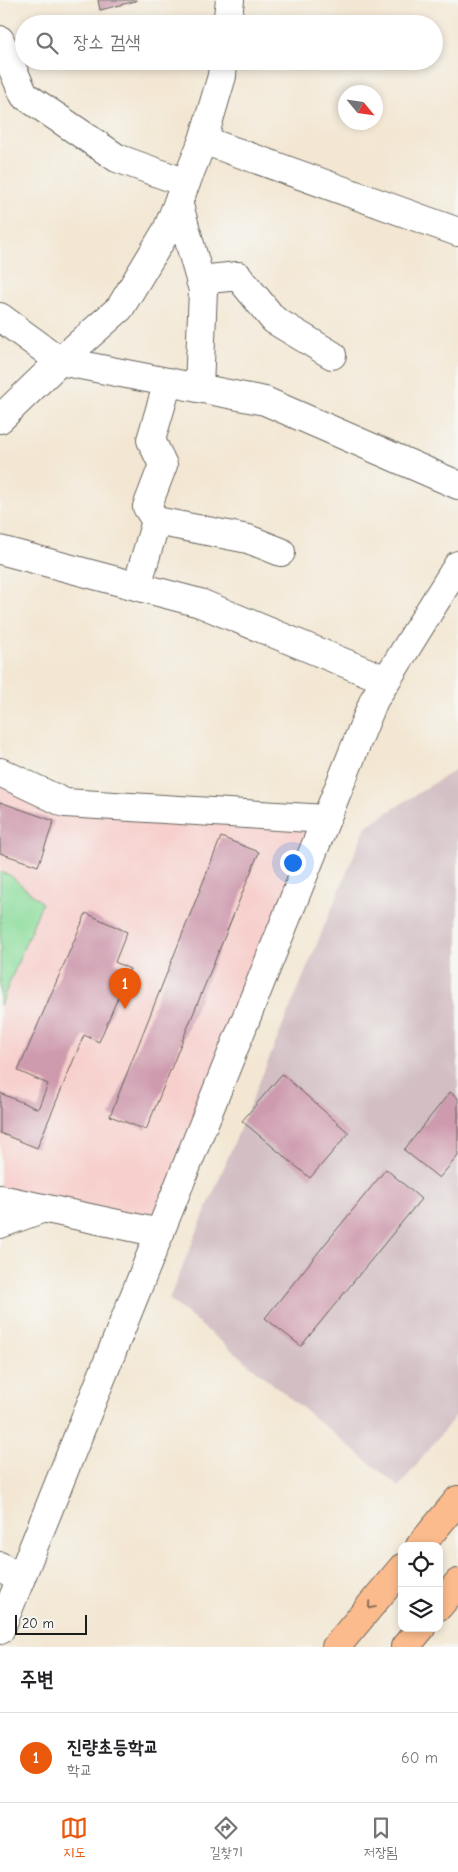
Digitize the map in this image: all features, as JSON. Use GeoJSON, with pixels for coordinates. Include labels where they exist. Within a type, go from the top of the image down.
{"type":"FeatureCollection","features":[{"type":"Feature","properties":{"kind":"highway"},"geometry":{"type":"LineString","coordinates":[[423,1542],[458,1500]]}},
{"type":"Feature","properties":{"kind":"highway"},"geometry":{"type":"LineString","coordinates":[[336,1647],[398,1573]]}},
{"type":"Feature","properties":{"kind":"highway"},"geometry":{"type":"LineString","coordinates":[[443,1601],[458,1583]]}},
{"type":"Feature","properties":{"kind":"highway"},"geometry":{"type":"LineString","coordinates":[[405,1647],[418,1632]]}},
{"type":"Feature","properties":{"kind":"street"},"geometry":{"type":"LineString","coordinates":[[228,15],[230,0]]}},
{"type":"Feature","properties":{"kind":"street"},"geometry":{"type":"LineString","coordinates":[[0,40],[24,95],[117,158],[182,193]]}},
{"type":"Feature","properties":{"kind":"street"},"geometry":{"type":"LineString","coordinates":[[0,419],[120,308],[167,230],[203,140],[222,70]]}},
{"type":"Feature","properties":{"kind":"street"},"geometry":{"type":"LineString","coordinates":[[203,140],[458,232]]}},
{"type":"Feature","properties":{"kind":"street"},"geometry":{"type":"LineString","coordinates":[[182,193],[203,290],[199,388]]}},
{"type":"Feature","properties":{"kind":"street"},"geometry":{"type":"LineString","coordinates":[[200,280],[238,276],[274,320],[332,355]]}},
{"type":"Feature","properties":{"kind":"street"},"geometry":{"type":"LineString","coordinates":[[0,317],[60,362],[265,401],[458,485]]}},
{"type":"Feature","properties":{"kind":"street"},"geometry":{"type":"LineString","coordinates":[[168,382],[151,440],[163,466],[147,507],[156,521],[248,539],[280,552]]}},
{"type":"Feature","properties":{"kind":"street"},"geometry":{"type":"LineString","coordinates":[[137,586],[156,521]]}},
{"type":"Feature","properties":{"kind":"street"},"geometry":{"type":"LineString","coordinates":[[0,550],[200,603],[386,680]]}},
{"type":"Feature","properties":{"kind":"street"},"geometry":{"type":"LineString","coordinates":[[0,1630],[10,1573],[160,1233],[374,700],[449,591],[458,565]]}},
{"type":"Feature","properties":{"kind":"street"},"geometry":{"type":"LineString","coordinates":[[0,772],[65,803],[326,819]]}},
{"type":"Feature","properties":{"kind":"street"},"geometry":{"type":"LineString","coordinates":[[0,1199],[160,1233]]}},
{"type":"Feature","properties":{"kind":"street"},"geometry":{"type":"LineString","coordinates":[[0,1224],[44,1208]]}},
{"type":"Feature","properties":{"kind":"shaded area"},"geometry":{"type":"Polygon","coordinates":[[[458,768],[458,1413],[399,1487],[169,1299],[366,826],[458,768]]]}},
{"type":"Feature","properties":{"kind":"shaded area"},"geometry":{"type":"Polygon","coordinates":[[[0,772],[65,803],[326,819],[160,1233],[0,1199],[0,772]]]}},
{"type":"Feature","properties":{"kind":"green space"},"geometry":{"type":"Polygon","coordinates":[[[0,872],[10,875],[42,903],[0,1006],[0,872]]]}},
{"type":"Feature","properties":{"kind":"building"},"geometry":{"type":"Polygon","coordinates":[[[98,0],[136,0],[136,1],[100,10],[98,0]]]}},
{"type":"Feature","properties":{"kind":"building"},"geometry":{"type":"Polygon","coordinates":[[[0,802],[54,821],[38,866],[0,853],[0,802]]]}},
{"type":"Feature","properties":{"kind":"building"},"geometry":{"type":"Polygon","coordinates":[[[221,837],[259,852],[146,1130],[110,1116],[221,837]]]}},
{"type":"Feature","properties":{"kind":"building"},"geometry":{"type":"Polygon","coordinates":[[[86,913],[127,932],[115,962],[130,969],[99,1042],[84,1035],[37,1148],[0,1133],[0,1093],[38,1109],[48,1084],[18,1071],[86,913]]]}},
{"type":"Feature","properties":{"kind":"building"},"geometry":{"type":"Polygon","coordinates":[[[282,1074],[349,1133],[310,1178],[242,1121],[282,1074]]]}},
{"type":"Feature","properties":{"kind":"building"},"geometry":{"type":"Polygon","coordinates":[[[450,1092],[458,1098],[458,1156],[439,1178],[404,1150],[450,1092]]]}},
{"type":"Feature","properties":{"kind":"building"},"geometry":{"type":"Polygon","coordinates":[[[386,1169],[421,1199],[301,1346],[265,1318],[386,1169]]]}},
{"type":"Feature","properties":{"kind":"place","name":"진량초등학교"},"geometry":{"type":"Point","coordinates":[125,1009]}}]}
